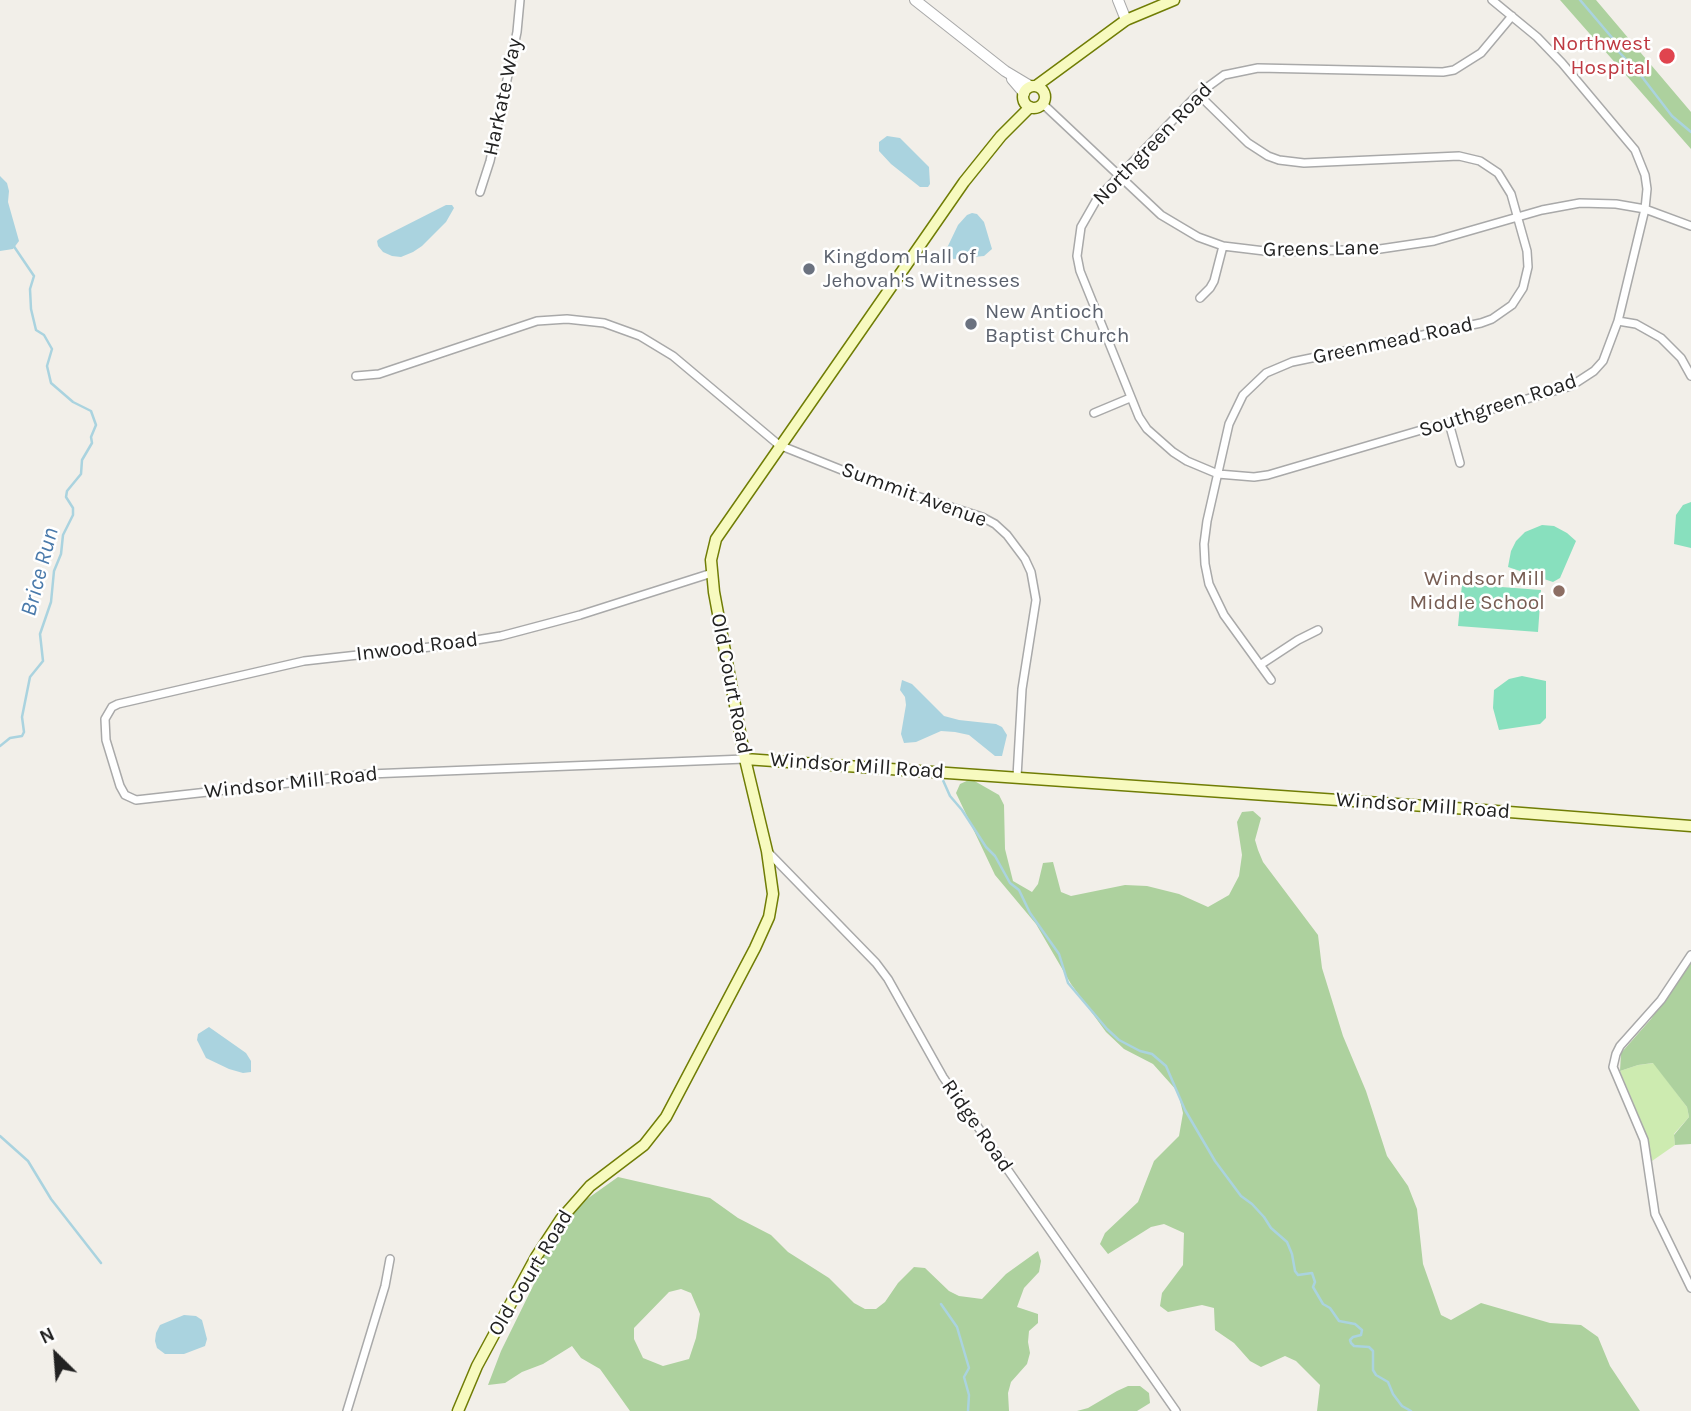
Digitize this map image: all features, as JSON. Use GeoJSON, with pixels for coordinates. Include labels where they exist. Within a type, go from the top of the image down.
{"type":"FeatureCollection","features":[{"type":"Feature","properties":{"kind":"main road","name":"Old Court Road"},"geometry":{"type":"LineString","coordinates":[[458,1411],[477,1366],[536,1257],[561,1219],[590,1186],[655,1133],[677,1099],[765,929],[773,894],[767,851],[745,759],[712,573],[711,560],[716,539],[964,182],[1014,122],[1031,94],[1126,20],[1174,0]]}},
{"type":"Feature","properties":{"kind":"main road"},"geometry":{"type":"LineString","coordinates":[[1031,94],[1037,107],[1043,104]]}},
{"type":"Feature","properties":{"kind":"main road","name":"Windsor Mill Road"},"geometry":{"type":"LineString","coordinates":[[745,759],[1691,826]]}},
{"type":"Feature","properties":{"kind":"street","name":"Harkate Way"},"geometry":{"type":"LineString","coordinates":[[480,192],[490,161],[517,32],[520,0]]}},
{"type":"Feature","properties":{"kind":"street"},"geometry":{"type":"LineString","coordinates":[[915,0],[1031,94]]}},
{"type":"Feature","properties":{"kind":"street"},"geometry":{"type":"LineString","coordinates":[[1118,0],[1126,20]]}},
{"type":"Feature","properties":{"kind":"street","name":"Southgreen Road"},"geometry":{"type":"LineString","coordinates":[[1218,474],[1254,477],[1268,475],[1449,423],[1571,386],[1583,380],[1603,360],[1618,321],[1645,209],[1645,174],[1635,150],[1555,56],[1492,0]]}},
{"type":"Feature","properties":{"kind":"street","name":"Northgreen Road"},"geometry":{"type":"LineString","coordinates":[[1218,474],[1187,461],[1161,443],[1139,417],[1080,271],[1077,256],[1081,227],[1087,213],[1097,199],[1198,94],[1224,75],[1245,69],[1454,70],[1481,53],[1512,16]]}},
{"type":"Feature","properties":{"kind":"street","name":"Greenmead Road"},"geometry":{"type":"LineString","coordinates":[[1198,94],[1248,143],[1279,160],[1304,163],[1459,156],[1480,161],[1490,166],[1504,182],[1519,217],[1527,251],[1527,278],[1519,296],[1503,313],[1481,323],[1292,362],[1266,373],[1243,395],[1235,409],[1204,544],[1209,584],[1224,615],[1271,680]]}},
{"type":"Feature","properties":{"kind":"street","name":"Greens Lane"},"geometry":{"type":"LineString","coordinates":[[1043,104],[1161,215],[1198,237],[1223,246],[1273,252],[1380,249],[1434,241],[1562,205],[1580,203],[1616,204],[1645,209],[1691,226]]}},
{"type":"Feature","properties":{"kind":"street"},"geometry":{"type":"LineString","coordinates":[[1200,298],[1214,281],[1223,246]]}},
{"type":"Feature","properties":{"kind":"street","name":"Summit Avenue"},"geometry":{"type":"LineString","coordinates":[[356,376],[379,374],[537,321],[567,319],[604,323],[640,336],[666,351],[779,445],[867,480],[982,517],[995,524],[1017,546],[1031,572],[1036,600],[1021,699],[1017,777]]}},
{"type":"Feature","properties":{"kind":"street"},"geometry":{"type":"LineString","coordinates":[[1618,321],[1636,324],[1661,338],[1681,358],[1691,376]]}},
{"type":"Feature","properties":{"kind":"street"},"geometry":{"type":"LineString","coordinates":[[1094,413],[1130,398]]}},
{"type":"Feature","properties":{"kind":"street"},"geometry":{"type":"LineString","coordinates":[[1449,423],[1460,463]]}},
{"type":"Feature","properties":{"kind":"street","name":"Inwood Road"},"geometry":{"type":"LineString","coordinates":[[118,704],[304,661],[439,646],[501,636],[580,615],[712,573]]}},
{"type":"Feature","properties":{"kind":"street"},"geometry":{"type":"LineString","coordinates":[[1260,665],[1297,640],[1318,631]]}},
{"type":"Feature","properties":{"kind":"street","name":"Windsor Mill Road"},"geometry":{"type":"LineString","coordinates":[[118,704],[112,706],[105,719],[106,740],[120,786],[125,794],[136,800],[369,774],[745,759]]}},
{"type":"Feature","properties":{"kind":"street","name":"Ridge Road"},"geometry":{"type":"LineString","coordinates":[[767,851],[882,971],[943,1077],[1176,1411]]}},
{"type":"Feature","properties":{"kind":"street"},"geometry":{"type":"LineString","coordinates":[[1691,955],[1661,1000],[1620,1046],[1613,1061],[1615,1074],[1644,1140],[1655,1214],[1691,1288]]}},
{"type":"Feature","properties":{"kind":"street"},"geometry":{"type":"LineString","coordinates":[[347,1411],[385,1286],[390,1259]]}},
{"type":"Feature","properties":{"kind":"green space"},"geometry":{"type":"Polygon","coordinates":[[[1560,0],[1596,0],[1691,112],[1691,149],[1560,0]]]}},
{"type":"Feature","properties":{"kind":"green space"},"geometry":{"type":"Polygon","coordinates":[[[1691,502],[1691,548],[1674,544],[1676,515],[1683,505],[1691,502]]]}},
{"type":"Feature","properties":{"kind":"green space"},"geometry":{"type":"Polygon","coordinates":[[[1542,525],[1554,526],[1576,541],[1560,578],[1553,582],[1508,567],[1516,541],[1525,532],[1542,525]]]}},
{"type":"Feature","properties":{"kind":"green space"},"geometry":{"type":"Polygon","coordinates":[[[1462,584],[1541,590],[1538,632],[1458,626],[1462,584]]]}},
{"type":"Feature","properties":{"kind":"green space"},"geometry":{"type":"Polygon","coordinates":[[[1522,676],[1546,681],[1546,718],[1540,724],[1499,730],[1493,708],[1494,690],[1509,679],[1522,676]]]}},
{"type":"Feature","properties":{"kind":"green space"},"geometry":{"type":"Polygon","coordinates":[[[971,779],[999,795],[1004,805],[1005,849],[1013,881],[1032,892],[1038,884],[1043,863],[1053,862],[1061,892],[1071,896],[1125,885],[1147,886],[1179,894],[1208,907],[1229,895],[1239,876],[1242,855],[1237,822],[1242,812],[1253,811],[1261,818],[1255,840],[1263,862],[1318,935],[1322,968],[1343,1036],[1366,1091],[1387,1156],[1408,1186],[1417,1209],[1423,1264],[1441,1315],[1451,1320],[1481,1303],[1550,1323],[1581,1325],[1598,1337],[1610,1366],[1640,1411],[1317,1411],[1320,1385],[1296,1361],[1285,1356],[1261,1367],[1250,1361],[1234,1343],[1215,1330],[1214,1308],[1202,1305],[1168,1312],[1160,1306],[1162,1293],[1183,1265],[1184,1233],[1164,1224],[1151,1227],[1108,1254],[1100,1244],[1105,1233],[1138,1202],[1154,1161],[1179,1136],[1183,1113],[1178,1092],[1153,1064],[1124,1049],[1106,1032],[1071,984],[1036,924],[995,875],[956,793],[960,784],[971,779]]]}},
{"type":"Feature","properties":{"kind":"green space"},"geometry":{"type":"Polygon","coordinates":[[[1691,960],[1691,1144],[1675,1145],[1674,1135],[1689,1117],[1687,1107],[1653,1063],[1620,1071],[1621,1053],[1651,1019],[1691,960]]]}},
{"type":"Feature","properties":{"kind":"green space"},"geometry":{"type":"Polygon","coordinates":[[[1654,1063],[1687,1107],[1689,1117],[1674,1134],[1675,1145],[1652,1161],[1644,1129],[1620,1071],[1654,1063]]]}},
{"type":"Feature","properties":{"kind":"green space"},"geometry":{"type":"Polygon","coordinates":[[[618,1177],[710,1198],[738,1218],[771,1235],[788,1252],[829,1278],[854,1303],[865,1309],[876,1309],[885,1302],[898,1283],[914,1267],[925,1268],[949,1291],[959,1296],[982,1299],[1006,1274],[1038,1251],[1041,1261],[1039,1272],[1024,1288],[1017,1307],[1038,1314],[1038,1323],[1029,1331],[1030,1353],[1027,1364],[1011,1382],[1008,1393],[1009,1411],[630,1411],[600,1369],[581,1358],[572,1346],[505,1383],[488,1385],[501,1351],[534,1284],[543,1249],[580,1204],[618,1177]],[[681,1289],[669,1292],[634,1328],[634,1339],[643,1358],[663,1366],[689,1359],[700,1314],[691,1293],[681,1289]]]}},
{"type":"Feature","properties":{"kind":"green space"},"geometry":{"type":"Polygon","coordinates":[[[1128,1386],[1140,1386],[1149,1393],[1150,1403],[1137,1411],[1077,1411],[1088,1408],[1128,1386]]]}},
{"type":"Feature","properties":{"kind":"water"},"geometry":{"type":"Polygon","coordinates":[[[887,136],[900,138],[929,167],[928,187],[920,187],[879,151],[879,142],[887,136]]]}},
{"type":"Feature","properties":{"kind":"water"},"geometry":{"type":"Polygon","coordinates":[[[0,176],[7,183],[8,202],[19,241],[13,249],[0,251],[0,176]]]}},
{"type":"Feature","properties":{"kind":"water"},"geometry":{"type":"Polygon","coordinates":[[[446,205],[452,205],[454,208],[446,222],[413,252],[401,257],[392,256],[378,246],[379,239],[446,205]]]}},
{"type":"Feature","properties":{"kind":"water"},"geometry":{"type":"Polygon","coordinates":[[[972,213],[977,214],[984,222],[992,249],[984,256],[953,259],[947,248],[958,225],[972,213]]]}},
{"type":"Feature","properties":{"kind":"water"},"geometry":{"type":"Polygon","coordinates":[[[902,680],[912,684],[944,716],[1002,727],[1007,735],[1002,756],[995,756],[969,735],[955,732],[941,731],[916,742],[904,743],[901,734],[906,705],[900,690],[902,680]]]}},
{"type":"Feature","properties":{"kind":"water"},"geometry":{"type":"Polygon","coordinates":[[[209,1027],[246,1053],[251,1061],[251,1072],[229,1069],[206,1058],[197,1040],[198,1034],[209,1027]]]}},
{"type":"Feature","properties":{"kind":"water"},"geometry":{"type":"Polygon","coordinates":[[[184,1315],[196,1316],[202,1320],[207,1339],[205,1346],[184,1354],[165,1354],[157,1348],[156,1333],[160,1325],[184,1315]]]}},
{"type":"Feature","properties":{"kind":"waterway"},"geometry":{"type":"LineString","coordinates":[[1580,0],[1672,116],[1691,132]]}},
{"type":"Feature","properties":{"kind":"waterway","name":"Brice Run"},"geometry":{"type":"LineString","coordinates":[[0,746],[10,738],[22,736],[24,732],[22,717],[30,677],[43,661],[40,634],[51,602],[54,571],[61,554],[63,535],[73,515],[73,508],[66,497],[67,491],[81,474],[82,460],[92,443],[91,437],[96,425],[91,411],[73,402],[51,383],[47,366],[52,349],[44,335],[36,330],[31,309],[30,289],[34,276],[13,245]]}},
{"type":"Feature","properties":{"kind":"waterway"},"geometry":{"type":"LineString","coordinates":[[942,778],[950,796],[995,856],[1010,883],[1019,890],[1030,913],[1059,954],[1068,983],[1119,1040],[1152,1054],[1166,1066],[1185,1110],[1215,1161],[1241,1196],[1252,1204],[1271,1228],[1287,1242],[1298,1275],[1312,1273],[1315,1282],[1313,1287],[1323,1304],[1330,1308],[1339,1321],[1355,1324],[1362,1330],[1361,1335],[1350,1340],[1351,1343],[1354,1346],[1369,1347],[1373,1351],[1373,1370],[1376,1375],[1388,1382],[1402,1406],[1411,1411]]}},
{"type":"Feature","properties":{"kind":"waterway"},"geometry":{"type":"LineString","coordinates":[[0,1136],[28,1161],[51,1199],[101,1263]]}},
{"type":"Feature","properties":{"kind":"waterway"},"geometry":{"type":"LineString","coordinates":[[941,1304],[957,1327],[969,1368],[964,1377],[969,1395],[968,1411]]}},
{"type":"Feature","properties":{"kind":"place","name":"Northwest Hospital"},"geometry":{"type":"Point","coordinates":[1667,56]}},
{"type":"Feature","properties":{"kind":"place","name":"Kingdom Hall of Jehovah's Witnesses"},"geometry":{"type":"Point","coordinates":[809,269]}},
{"type":"Feature","properties":{"kind":"place","name":"New Antioch Baptist Church"},"geometry":{"type":"Point","coordinates":[971,324]}},
{"type":"Feature","properties":{"kind":"place","name":"Windsor Mill Middle School"},"geometry":{"type":"Point","coordinates":[1559,591]}}]}
